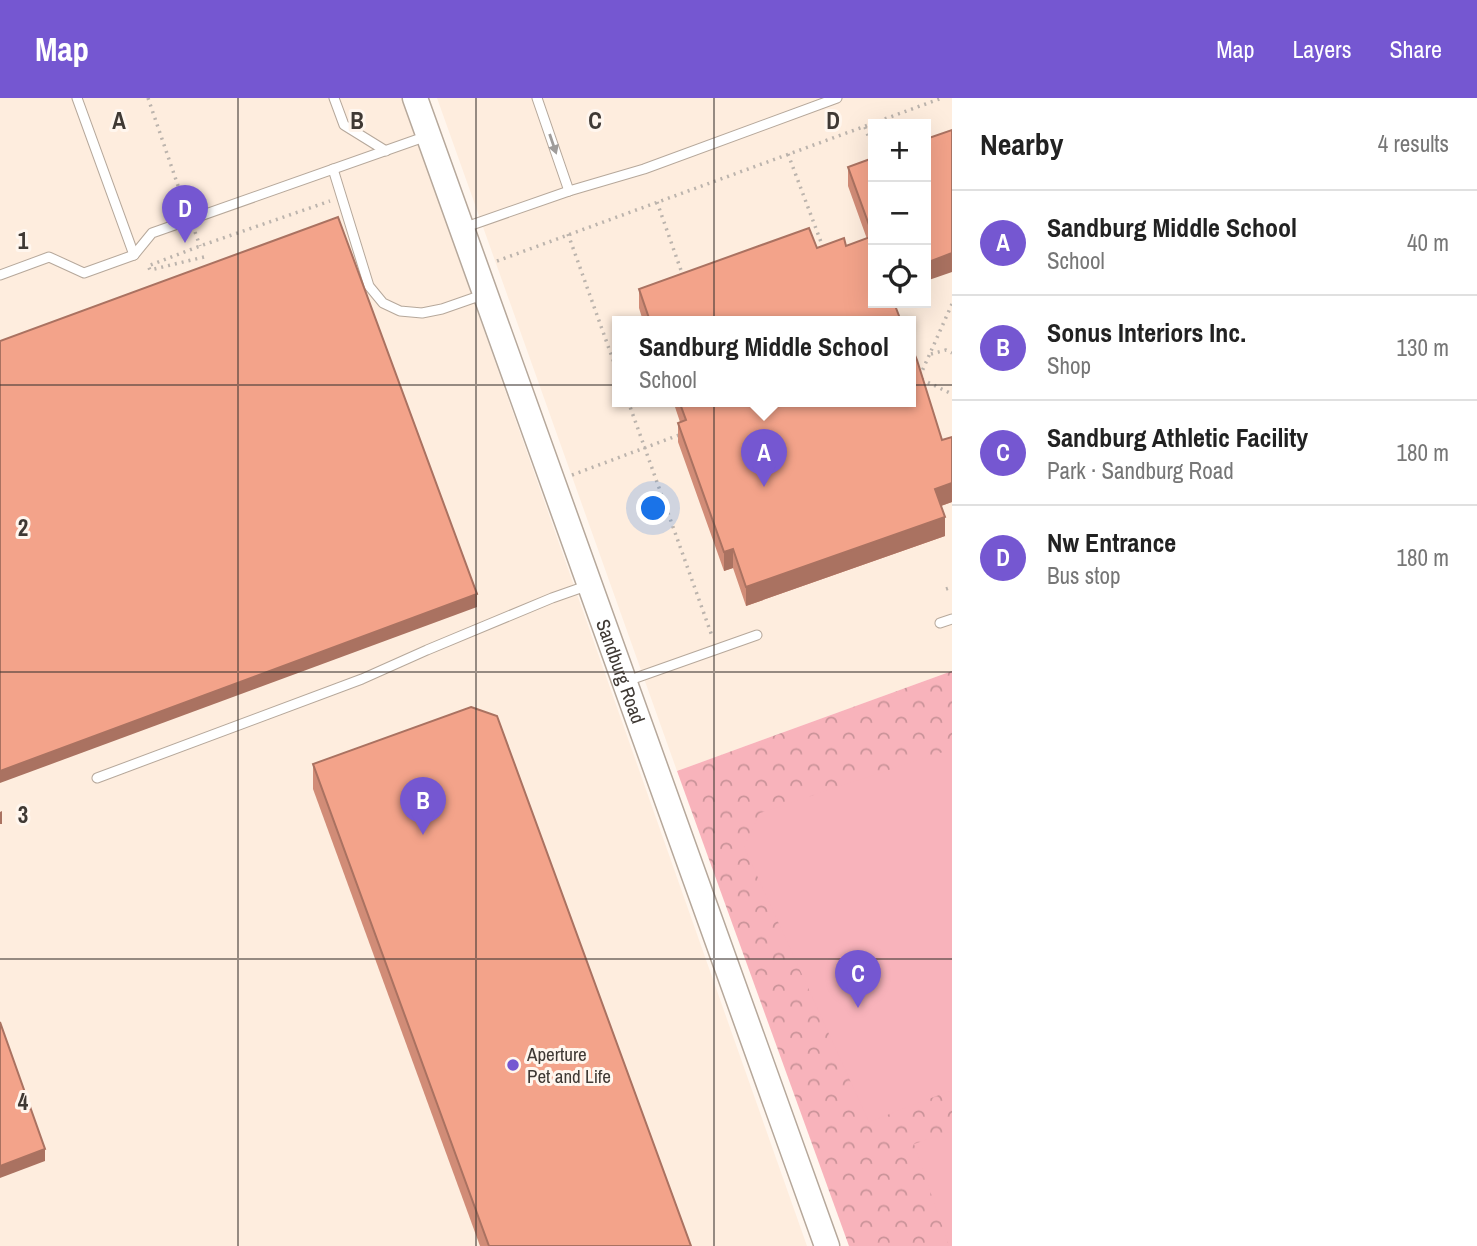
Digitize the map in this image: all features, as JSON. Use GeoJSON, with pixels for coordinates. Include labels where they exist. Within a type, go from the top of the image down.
{"type":"FeatureCollection","features":[{"type":"Feature","properties":{"kind":"street","name":"Sandburg Road"},"geometry":{"type":"LineString","coordinates":[[415,98],[827,1246]]}},
{"type":"Feature","properties":{"kind":"lane"},"geometry":{"type":"LineString","coordinates":[[77,98],[134,255]]}},
{"type":"Feature","properties":{"kind":"lane"},"geometry":{"type":"LineString","coordinates":[[334,98],[344,125],[386,151]]}},
{"type":"Feature","properties":{"kind":"lane"},"geometry":{"type":"LineString","coordinates":[[537,98],[569,191]]}},
{"type":"Feature","properties":{"kind":"lane"},"geometry":{"type":"LineString","coordinates":[[462,229],[569,191],[644,169],[837,98]]}},
{"type":"Feature","properties":{"kind":"lane"},"geometry":{"type":"LineString","coordinates":[[0,275],[49,257],[84,273],[134,255],[152,233],[429,135]]}},
{"type":"Feature","properties":{"kind":"lane"},"geometry":{"type":"LineString","coordinates":[[333,169],[369,286],[383,303],[400,311],[422,313],[485,294]]}},
{"type":"Feature","properties":{"kind":"lane"},"geometry":{"type":"LineString","coordinates":[[97,778],[362,679],[590,584]]}},
{"type":"Feature","properties":{"kind":"lane"},"geometry":{"type":"LineString","coordinates":[[940,623],[952,619]]}},
{"type":"Feature","properties":{"kind":"lane"},"geometry":{"type":"LineString","coordinates":[[625,681],[757,635]]}},
{"type":"Feature","properties":{"kind":"path"},"geometry":{"type":"LineString","coordinates":[[148,98],[200,246]]}},
{"type":"Feature","properties":{"kind":"path"},"geometry":{"type":"LineString","coordinates":[[477,268],[942,98]]}},
{"type":"Feature","properties":{"kind":"path"},"geometry":{"type":"LineString","coordinates":[[864,127],[868,137]]}},
{"type":"Feature","properties":{"kind":"path"},"geometry":{"type":"LineString","coordinates":[[788,154],[824,250]]}},
{"type":"Feature","properties":{"kind":"path"},"geometry":{"type":"LineString","coordinates":[[204,257],[150,270],[148,266],[332,201]]}},
{"type":"Feature","properties":{"kind":"path"},"geometry":{"type":"LineString","coordinates":[[657,202],[683,278]]}},
{"type":"Feature","properties":{"kind":"path"},"geometry":{"type":"LineString","coordinates":[[568,234],[612,357]]}},
{"type":"Feature","properties":{"kind":"path"},"geometry":{"type":"LineString","coordinates":[[952,304],[918,379],[949,393],[952,388]]}},
{"type":"Feature","properties":{"kind":"path"},"geometry":{"type":"LineString","coordinates":[[930,354],[946,350],[952,353]]}},
{"type":"Feature","properties":{"kind":"path"},"geometry":{"type":"LineString","coordinates":[[630,407],[717,649]]}},
{"type":"Feature","properties":{"kind":"path"},"geometry":{"type":"LineString","coordinates":[[553,481],[684,433]]}},
{"type":"Feature","properties":{"kind":"path"},"geometry":{"type":"LineString","coordinates":[[946,589],[952,587]]}},
{"type":"Feature","properties":{"kind":"shaded area"},"geometry":{"type":"Polygon","coordinates":[[[0,98],[402,98],[807,1246],[0,1246],[0,98]]]}},
{"type":"Feature","properties":{"kind":"shaded area"},"geometry":{"type":"Polygon","coordinates":[[[437,98],[952,98],[952,671],[677,771],[437,98]]]}},
{"type":"Feature","properties":{"kind":"green space"},"geometry":{"type":"Polygon","coordinates":[[[952,671],[952,1246],[849,1246],[677,771],[952,671]]]}},
{"type":"Feature","properties":{"kind":"green space"},"geometry":{"type":"Polygon","coordinates":[[[952,749],[952,1090],[869,1122],[744,847],[760,813],[952,749]]]}},
{"type":"Feature","properties":{"kind":"green space"},"geometry":{"type":"Polygon","coordinates":[[[952,1131],[952,1246],[949,1246],[914,1144],[952,1131]]]}},
{"type":"Feature","properties":{"kind":"building"},"geometry":{"type":"Polygon","coordinates":[[[952,130],[952,253],[931,261],[931,182],[931,137],[952,130]]]}},
{"type":"Feature","properties":{"kind":"building"},"geometry":{"type":"Polygon","coordinates":[[[868,160],[868,222],[848,167],[868,160]]]}},
{"type":"Feature","properties":{"kind":"building"},"geometry":{"type":"Polygon","coordinates":[[[338,217],[477,594],[0,771],[0,341],[338,217]]]}},
{"type":"Feature","properties":{"kind":"building"},"geometry":{"type":"Polygon","coordinates":[[[809,228],[817,248],[844,238],[846,246],[868,238],[868,308],[896,308],[899,316],[648,316],[639,289],[809,228]]]}},
{"type":"Feature","properties":{"kind":"building"},"geometry":{"type":"Polygon","coordinates":[[[916,358],[942,440],[952,437],[952,483],[935,489],[945,517],[746,587],[733,549],[724,552],[678,423],[686,420],[681,407],[916,407],[916,358]]]}},
{"type":"Feature","properties":{"kind":"building"},"geometry":{"type":"Polygon","coordinates":[[[471,707],[497,716],[691,1246],[489,1246],[313,764],[471,707]]]}},
{"type":"Feature","properties":{"kind":"building"},"geometry":{"type":"Polygon","coordinates":[[[0,1022],[45,1149],[0,1166],[0,1022]]]}},
{"type":"Feature","properties":{"kind":"place","name":"Nw Entrance"},"geometry":{"type":"Point","coordinates":[185,243]}},
{"type":"Feature","properties":{"kind":"place","name":"Sandburg Middle School"},"geometry":{"type":"Point","coordinates":[764,487]}},
{"type":"Feature","properties":{"kind":"place","name":"Sonus Interiors Inc."},"geometry":{"type":"Point","coordinates":[423,835]}},
{"type":"Feature","properties":{"kind":"place","name":"Sandburg Athletic Facility"},"geometry":{"type":"Point","coordinates":[858,1008]}},
{"type":"Feature","properties":{"kind":"place","name":"Aperture Pet and Life"},"geometry":{"type":"Point","coordinates":[513,1065]}}]}
